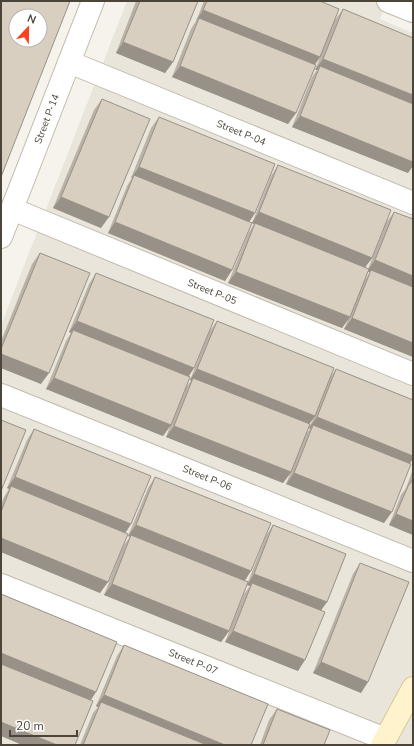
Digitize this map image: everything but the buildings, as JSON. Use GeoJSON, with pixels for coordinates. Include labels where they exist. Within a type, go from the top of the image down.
{"type":"FeatureCollection","features":[{"type":"Feature","properties":{"kind":"street","name":"Street P-14"},"geometry":{"type":"LineString","coordinates":[[1,237],[93,1]]}},
{"type":"Feature","properties":{"kind":"street"},"geometry":{"type":"LineString","coordinates":[[388,1],[413,11]]}},
{"type":"Feature","properties":{"kind":"street","name":"Street P-04"},"geometry":{"type":"LineString","coordinates":[[69,62],[413,203]]}},
{"type":"Feature","properties":{"kind":"street","name":"Street P-05"},"geometry":{"type":"LineString","coordinates":[[12,209],[413,374]]}},
{"type":"Feature","properties":{"kind":"street","name":"Street P-06"},"geometry":{"type":"LineString","coordinates":[[1,395],[413,561]]}},
{"type":"Feature","properties":{"kind":"street","name":"Street P-07"},"geometry":{"type":"LineString","coordinates":[[1,585],[383,742]]}},
{"type":"Feature","properties":{"kind":"street"},"geometry":{"type":"LineString","coordinates":[[383,742],[413,688]]}},
{"type":"Feature","properties":{"kind":"shaded area"},"geometry":{"type":"Polygon","coordinates":[[[127,1],[387,1],[380,19],[413,33],[413,745],[1,745],[1,325],[127,1]]]}}]}
